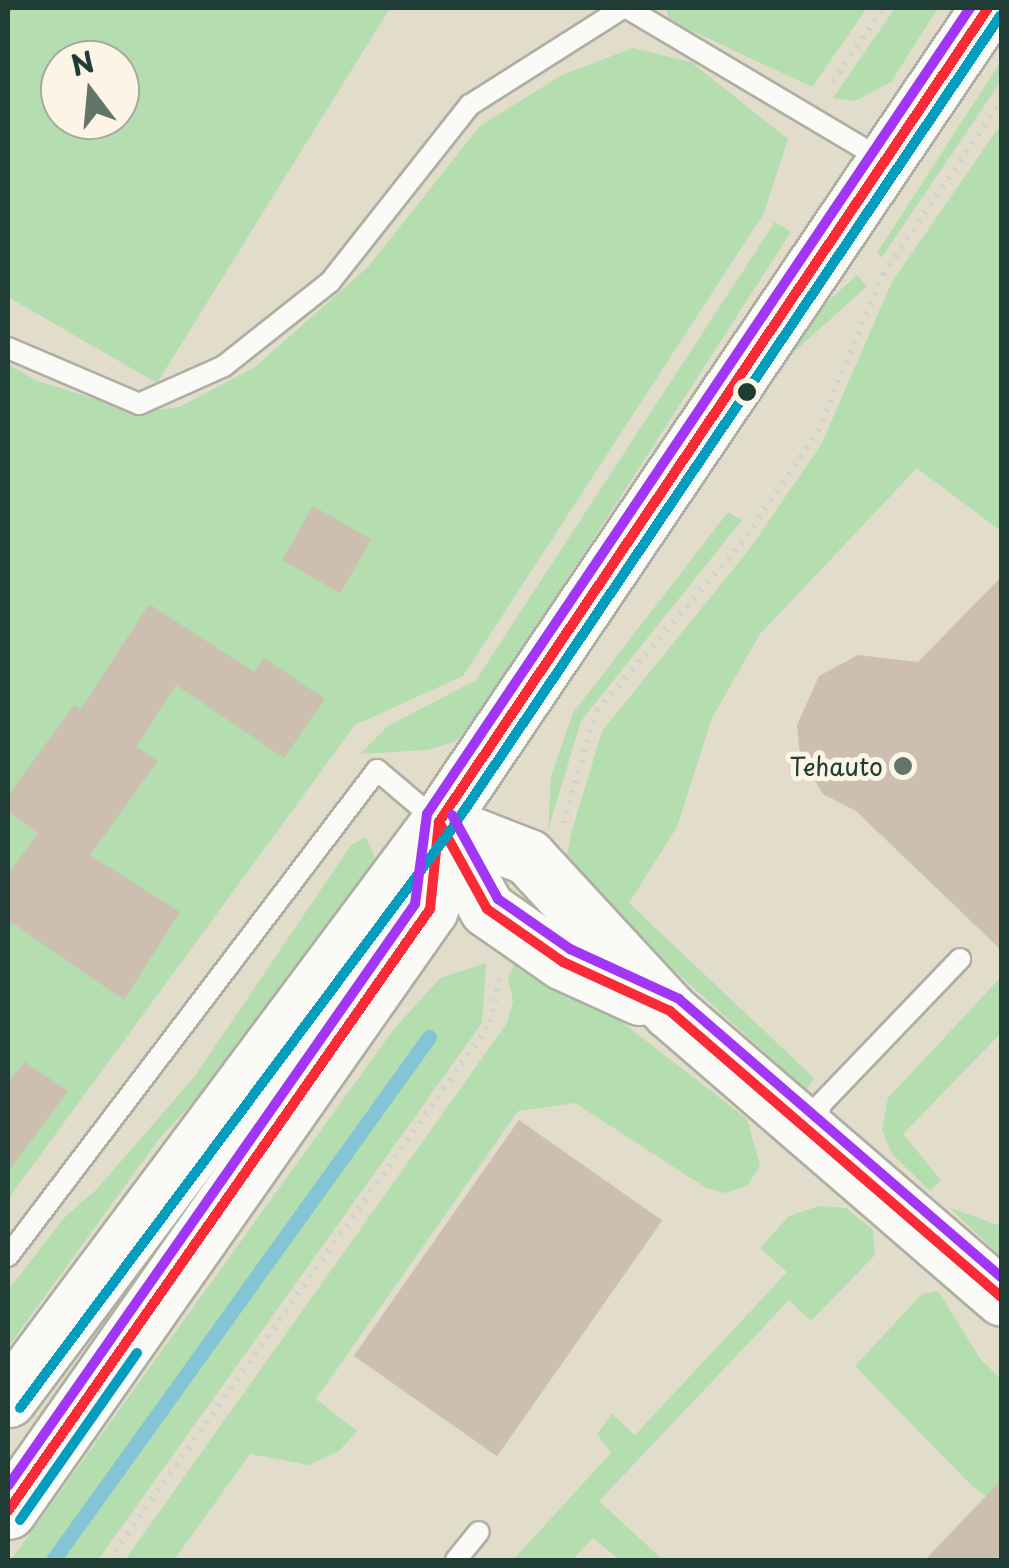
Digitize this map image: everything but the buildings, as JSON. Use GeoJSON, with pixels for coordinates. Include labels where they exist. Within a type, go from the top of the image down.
{"type":"FeatureCollection","features":[{"type":"Feature","properties":{"kind":"main road"},"geometry":{"type":"LineString","coordinates":[[8,1399],[439,822],[988,8]]}},
{"type":"Feature","properties":{"kind":"main road"},"geometry":{"type":"LineString","coordinates":[[439,822],[487,909],[563,962],[670,1011],[814,1130],[1002,1298]]}},
{"type":"Feature","properties":{"kind":"main road"},"geometry":{"type":"LineString","coordinates":[[8,1512],[430,909],[439,822]]}},
{"type":"Feature","properties":{"kind":"lane"},"geometry":{"type":"LineString","coordinates":[[8,348],[139,404],[224,366],[330,282],[470,105],[625,8],[884,162]]}},
{"type":"Feature","properties":{"kind":"lane"},"geometry":{"type":"LineString","coordinates":[[8,1256],[377,770],[439,822]]}},
{"type":"Feature","properties":{"kind":"lane"},"geometry":{"type":"LineString","coordinates":[[814,1130],[821,1104],[960,960]]}},
{"type":"Feature","properties":{"kind":"lane"},"geometry":{"type":"LineString","coordinates":[[456,1560],[479,1532]]}},
{"type":"Feature","properties":{"kind":"path"},"geometry":{"type":"LineString","coordinates":[[832,82],[883,8]]}},
{"type":"Feature","properties":{"kind":"path"},"geometry":{"type":"LineString","coordinates":[[558,844],[597,710],[741,544],[818,431],[883,274],[1002,100]]}},
{"type":"Feature","properties":{"kind":"path"},"geometry":{"type":"LineString","coordinates":[[109,1560],[491,1022],[502,961]]}},
{"type":"Feature","properties":{"kind":"green space"},"geometry":{"type":"Polygon","coordinates":[[[8,8],[390,8],[157,383],[8,297],[8,8]]]}},
{"type":"Feature","properties":{"kind":"green space"},"geometry":{"type":"Polygon","coordinates":[[[666,8],[867,8],[812,87],[669,20],[666,8]]]}},
{"type":"Feature","properties":{"kind":"green space"},"geometry":{"type":"Polygon","coordinates":[[[895,8],[938,8],[891,82],[855,101],[833,98],[895,8]]]}},
{"type":"Feature","properties":{"kind":"green space"},"geometry":{"type":"Polygon","coordinates":[[[633,48],[691,62],[788,139],[764,213],[463,676],[355,725],[8,1199],[8,364],[37,381],[138,412],[179,407],[255,367],[368,267],[480,126],[562,75],[633,48]]]}},
{"type":"Feature","properties":{"kind":"green space"},"geometry":{"type":"Polygon","coordinates":[[[1001,61],[1001,81],[882,257],[877,253],[1001,61]]]}},
{"type":"Feature","properties":{"kind":"green space"},"geometry":{"type":"Polygon","coordinates":[[[1001,124],[1001,531],[917,468],[760,634],[712,718],[677,827],[629,903],[814,1078],[806,1090],[600,903],[567,854],[571,834],[602,731],[748,551],[821,445],[892,282],[1001,124]]]}},
{"type":"Feature","properties":{"kind":"green space"},"geometry":{"type":"Polygon","coordinates":[[[775,222],[791,232],[485,707],[456,741],[428,750],[360,754],[388,726],[476,680],[775,222]]]}},
{"type":"Feature","properties":{"kind":"green space"},"geometry":{"type":"Polygon","coordinates":[[[857,275],[867,286],[775,369],[765,358],[857,275]]]}},
{"type":"Feature","properties":{"kind":"green space"},"geometry":{"type":"Polygon","coordinates":[[[728,512],[742,520],[581,721],[548,830],[551,776],[573,713],[728,512]]]}},
{"type":"Feature","properties":{"kind":"green space"},"geometry":{"type":"Polygon","coordinates":[[[366,837],[376,860],[328,929],[213,1081],[159,1139],[8,1347],[8,1290],[65,1217],[97,1189],[195,1076],[351,845],[366,837]]]}},
{"type":"Feature","properties":{"kind":"green space"},"geometry":{"type":"Polygon","coordinates":[[[486,963],[482,1023],[98,1560],[11,1560],[394,1029],[440,978],[486,963]]]}},
{"type":"Feature","properties":{"kind":"green space"},"geometry":{"type":"Polygon","coordinates":[[[515,963],[618,1019],[747,1119],[760,1166],[747,1186],[725,1193],[706,1188],[575,1103],[518,1111],[316,1399],[357,1431],[339,1451],[309,1465],[250,1454],[174,1560],[125,1560],[507,1023],[513,1001],[508,977],[515,963]]]}},
{"type":"Feature","properties":{"kind":"green space"},"geometry":{"type":"Polygon","coordinates":[[[1001,977],[1001,1033],[903,1134],[941,1180],[930,1191],[892,1154],[882,1130],[888,1098],[1001,977]]]}},
{"type":"Feature","properties":{"kind":"green space"},"geometry":{"type":"Polygon","coordinates":[[[819,1206],[846,1208],[873,1230],[875,1255],[811,1321],[789,1300],[599,1501],[663,1560],[620,1560],[593,1538],[572,1560],[513,1560],[611,1453],[597,1434],[612,1414],[635,1435],[787,1272],[760,1248],[789,1216],[819,1206]]]}},
{"type":"Feature","properties":{"kind":"green space"},"geometry":{"type":"Polygon","coordinates":[[[950,1208],[1001,1226],[1001,1257],[950,1208]]]}},
{"type":"Feature","properties":{"kind":"green space"},"geometry":{"type":"Polygon","coordinates":[[[938,1291],[981,1360],[1001,1379],[1001,1507],[971,1485],[855,1366],[922,1294],[938,1291]]]}},
{"type":"Feature","properties":{"kind":"waterway"},"geometry":{"type":"LineString","coordinates":[[53,1560],[429,1037]]}},
{"type":"Feature","properties":{"kind":"transit line"},"geometry":{"type":"LineString","coordinates":[[8,1486],[415,904],[427,814],[970,8]]}},
{"type":"Feature","properties":{"kind":"transit line"},"geometry":{"type":"LineString","coordinates":[[8,1511],[430,909],[439,822],[988,8]]}},
{"type":"Feature","properties":{"kind":"transit line"},"geometry":{"type":"LineString","coordinates":[[20,1408],[451,830],[1000,16]]}},
{"type":"Feature","properties":{"kind":"transit line"},"geometry":{"type":"LineString","coordinates":[[452,815],[498,899],[570,949],[679,999],[1002,1278]]}},
{"type":"Feature","properties":{"kind":"transit line"},"geometry":{"type":"LineString","coordinates":[[439,822],[487,909],[563,962],[670,1011],[1002,1298]]}},
{"type":"Feature","properties":{"kind":"transit line"},"geometry":{"type":"LineString","coordinates":[[20,1520],[137,1353]]}},
{"type":"Feature","properties":{"kind":"place","name":"Tehauto"},"geometry":{"type":"Point","coordinates":[903,766]}}]}
